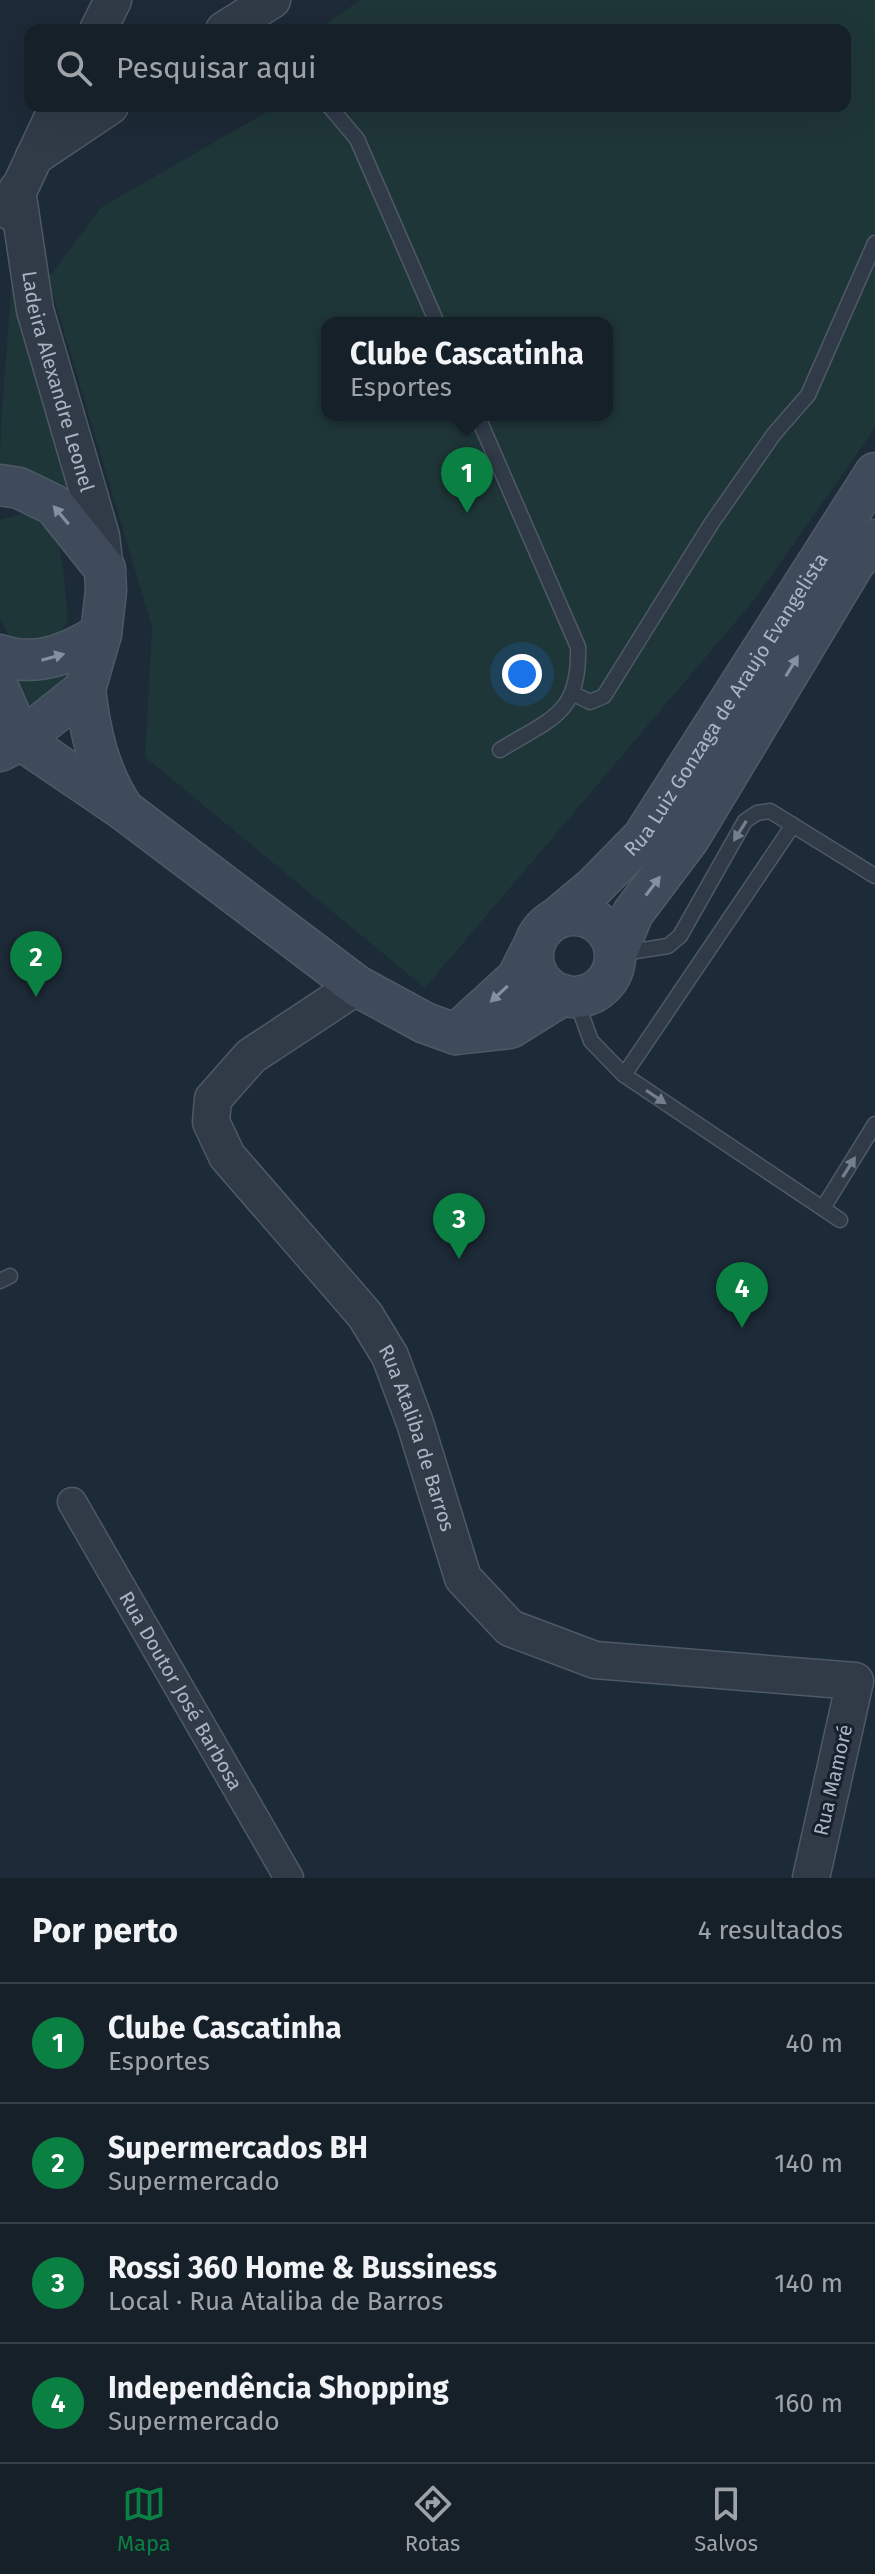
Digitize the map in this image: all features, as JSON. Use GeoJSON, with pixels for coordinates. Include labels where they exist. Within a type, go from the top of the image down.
{"type":"FeatureCollection","features":[{"type":"Feature","properties":{"kind":"main road","name":"Rua Luiz Gonzaga de Araujo Evangelista"},"geometry":{"type":"LineString","coordinates":[[456,1034],[517,978],[545,933],[643,837],[875,473]]}},
{"type":"Feature","properties":{"kind":"main road","name":"Ladeira Alexandre Leonel"},"geometry":{"type":"LineString","coordinates":[[0,485],[19,488],[54,505],[105,569],[101,634],[85,689]]}},
{"type":"Feature","properties":{"kind":"main road","name":"Rua Luiz Gonzaga de Araujo Evangelista"},"geometry":{"type":"LineString","coordinates":[[616,954],[633,913],[690,837],[855,562],[875,540]]}},
{"type":"Feature","properties":{"kind":"main road"},"geometry":{"type":"LineString","coordinates":[[0,655],[16,660],[38,661],[71,651],[101,634]]}},
{"type":"Feature","properties":{"kind":"main road"},"geometry":{"type":"LineString","coordinates":[[7,754],[85,689]]}},
{"type":"Feature","properties":{"kind":"main road"},"geometry":{"type":"LineString","coordinates":[[85,689],[95,749],[107,785],[124,810]]}},
{"type":"Feature","properties":{"kind":"main road"},"geometry":{"type":"LineString","coordinates":[[0,692],[7,754]]}},
{"type":"Feature","properties":{"kind":"main road"},"geometry":{"type":"LineString","coordinates":[[7,754],[77,781],[124,810],[357,986],[425,1023],[456,1034],[510,1028],[569,996],[588,994],[608,978],[616,954],[605,929],[595,920],[581,916],[545,933],[535,972],[542,982],[569,996]]}},
{"type":"Feature","properties":{"kind":"street"},"geometry":{"type":"LineString","coordinates":[[101,24],[113,0]]}},
{"type":"Feature","properties":{"kind":"street"},"geometry":{"type":"LineString","coordinates":[[234,24],[272,0]]}},
{"type":"Feature","properties":{"kind":"street","name":"Ladeira Alexandre Leonel"},"geometry":{"type":"LineString","coordinates":[[0,251],[4,222],[55,112]]}},
{"type":"Feature","properties":{"kind":"street"},"geometry":{"type":"LineString","coordinates":[[23,176],[103,112]]}},
{"type":"Feature","properties":{"kind":"street","name":"Ladeira Alexandre Leonel"},"geometry":{"type":"LineString","coordinates":[[23,176],[35,310],[101,536],[105,569]]}},
{"type":"Feature","properties":{"kind":"street","name":"Rua Ataliba de Barros"},"geometry":{"type":"LineString","coordinates":[[357,986],[251,1056],[213,1099],[211,1122],[227,1156],[365,1315],[390,1356],[415,1423],[463,1578],[510,1628],[595,1660],[865,1679]]}},
{"type":"Feature","properties":{"kind":"street","name":"Rua Doutor José Barbosa"},"geometry":{"type":"LineString","coordinates":[[72,1502],[289,1878]]}},
{"type":"Feature","properties":{"kind":"street","name":"Rua Mamoré"},"geometry":{"type":"LineString","coordinates":[[811,1878],[865,1679]]}},
{"type":"Feature","properties":{"kind":"lane"},"geometry":{"type":"LineString","coordinates":[[334,112],[357,139],[434,317]]}},
{"type":"Feature","properties":{"kind":"lane"},"geometry":{"type":"LineString","coordinates":[[572,693],[590,702],[604,696],[711,524],[774,434],[808,395],[875,243]]}},
{"type":"Feature","properties":{"kind":"lane"},"geometry":{"type":"LineString","coordinates":[[480,421],[578,647],[579,678],[567,708],[500,750]]}},
{"type":"Feature","properties":{"kind":"lane"},"geometry":{"type":"LineString","coordinates":[[616,954],[668,946],[680,936],[745,821],[757,813],[770,811],[875,876]]}},
{"type":"Feature","properties":{"kind":"lane"},"geometry":{"type":"LineString","coordinates":[[624,1075],[793,825]]}},
{"type":"Feature","properties":{"kind":"lane"},"geometry":{"type":"LineString","coordinates":[[569,996],[591,1041],[624,1075],[840,1220]]}},
{"type":"Feature","properties":{"kind":"lane"},"geometry":{"type":"LineString","coordinates":[[823,1208],[875,1124]]}},
{"type":"Feature","properties":{"kind":"green space"},"geometry":{"type":"Polygon","coordinates":[[[360,0],[875,0],[875,428],[755,599],[425,988],[145,757],[152,627],[48,278],[102,207],[267,112],[851,112],[851,24],[326,24],[360,0]]]}},
{"type":"Feature","properties":{"kind":"green space"},"geometry":{"type":"Polygon","coordinates":[[[18,282],[75,491],[70,493],[35,474],[0,472],[11,283],[18,282]]]}},
{"type":"Feature","properties":{"kind":"green space"},"geometry":{"type":"Polygon","coordinates":[[[29,512],[49,529],[59,547],[64,575],[68,620],[51,650],[12,642],[0,618],[0,520],[29,512]]]}},
{"type":"Feature","properties":{"kind":"green space"},"geometry":{"type":"Polygon","coordinates":[[[78,667],[30,721],[15,681],[31,681],[78,667]]]}},
{"type":"Feature","properties":{"kind":"place","name":"Clube Cascatinha"},"geometry":{"type":"Point","coordinates":[467,513]}},
{"type":"Feature","properties":{"kind":"place","name":"Supermercados BH"},"geometry":{"type":"Point","coordinates":[36,997]}},
{"type":"Feature","properties":{"kind":"place","name":"Rossi 360 Home & Bussiness"},"geometry":{"type":"Point","coordinates":[459,1259]}},
{"type":"Feature","properties":{"kind":"place","name":"Independência Shopping"},"geometry":{"type":"Point","coordinates":[742,1328]}}]}
